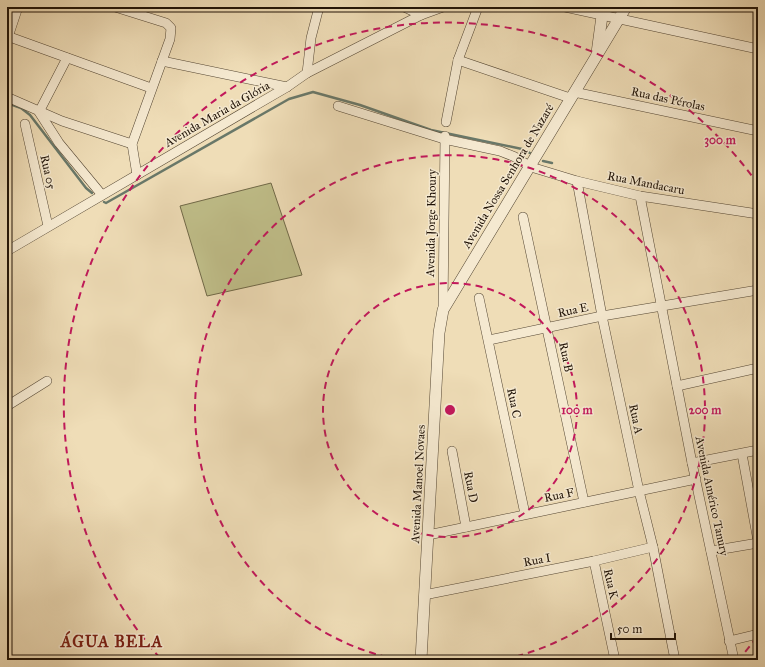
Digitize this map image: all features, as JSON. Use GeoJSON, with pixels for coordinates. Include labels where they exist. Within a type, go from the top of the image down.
{"type":"FeatureCollection","features":[{"type":"Feature","properties":{"kind":"street"},"geometry":{"type":"LineString","coordinates":[[18,7],[8,36],[151,88]]}},
{"type":"Feature","properties":{"kind":"street"},"geometry":{"type":"LineString","coordinates":[[115,7],[170,24],[171,32],[162,61],[132,144],[137,174]]}},
{"type":"Feature","properties":{"kind":"street"},"geometry":{"type":"LineString","coordinates":[[307,73],[311,38],[319,7]]}},
{"type":"Feature","properties":{"kind":"street"},"geometry":{"type":"LineString","coordinates":[[404,7],[421,14]]}},
{"type":"Feature","properties":{"kind":"street","name":"Avenida Maria da Glória"},"geometry":{"type":"LineString","coordinates":[[7,251],[287,87],[307,73],[421,14],[443,7]]}},
{"type":"Feature","properties":{"kind":"street"},"geometry":{"type":"LineString","coordinates":[[446,122],[458,60],[478,7]]}},
{"type":"Feature","properties":{"kind":"street"},"geometry":{"type":"LineString","coordinates":[[565,7],[604,12],[619,18],[758,49]]}},
{"type":"Feature","properties":{"kind":"street","name":"Avenida Nossa Senhora de Nazaré"},"geometry":{"type":"LineString","coordinates":[[443,310],[531,167],[572,95],[597,57],[626,7]]}},
{"type":"Feature","properties":{"kind":"street","name":"Avenida Nossa Senhora de Nazaré"},"geometry":{"type":"LineString","coordinates":[[597,57],[604,12]]}},
{"type":"Feature","properties":{"kind":"street"},"geometry":{"type":"LineString","coordinates":[[39,112],[67,58]]}},
{"type":"Feature","properties":{"kind":"street","name":"Rua das Pérolas"},"geometry":{"type":"LineString","coordinates":[[458,60],[572,95],[758,131]]}},
{"type":"Feature","properties":{"kind":"street"},"geometry":{"type":"LineString","coordinates":[[162,61],[287,87]]}},
{"type":"Feature","properties":{"kind":"street"},"geometry":{"type":"LineString","coordinates":[[7,97],[39,112],[132,144]]}},
{"type":"Feature","properties":{"kind":"street","name":"Rua Mandacaru"},"geometry":{"type":"LineString","coordinates":[[338,106],[444,137],[500,151],[515,157],[531,167],[577,181],[640,196],[758,214]]}},
{"type":"Feature","properties":{"kind":"street"},"geometry":{"type":"LineString","coordinates":[[39,112],[59,143],[102,195]]}},
{"type":"Feature","properties":{"kind":"street","name":"Rua 05"},"geometry":{"type":"LineString","coordinates":[[25,124],[48,226]]}},
{"type":"Feature","properties":{"kind":"street","name":"Avenida Jorge Khoury"},"geometry":{"type":"LineString","coordinates":[[443,310],[444,137]]}},
{"type":"Feature","properties":{"kind":"street","name":"Rua A"},"geometry":{"type":"LineString","coordinates":[[577,181],[602,316],[639,491],[653,547],[675,660]]}},
{"type":"Feature","properties":{"kind":"street","name":"Avenida Américo Tanury"},"geometry":{"type":"LineString","coordinates":[[640,196],[663,306],[692,463],[734,660]]}},
{"type":"Feature","properties":{"kind":"street","name":"Rua B"},"geometry":{"type":"LineString","coordinates":[[523,217],[548,328],[584,502]]}},
{"type":"Feature","properties":{"kind":"street","name":"Rua E"},"geometry":{"type":"LineString","coordinates":[[489,340],[602,316],[758,290]]}},
{"type":"Feature","properties":{"kind":"street","name":"Rua C"},"geometry":{"type":"LineString","coordinates":[[479,298],[526,514]]}},
{"type":"Feature","properties":{"kind":"street","name":"Avenida Manoel Novaes"},"geometry":{"type":"LineString","coordinates":[[421,660],[439,333],[443,310]]}},
{"type":"Feature","properties":{"kind":"street"},"geometry":{"type":"LineString","coordinates":[[677,386],[758,368]]}},
{"type":"Feature","properties":{"kind":"street"},"geometry":{"type":"LineString","coordinates":[[7,406],[47,381]]}},
{"type":"Feature","properties":{"kind":"street"},"geometry":{"type":"LineString","coordinates":[[692,463],[758,450]]}},
{"type":"Feature","properties":{"kind":"street","name":"Rua D"},"geometry":{"type":"LineString","coordinates":[[452,451],[466,527]]}},
{"type":"Feature","properties":{"kind":"street"},"geometry":{"type":"LineString","coordinates":[[711,551],[758,542],[742,454]]}},
{"type":"Feature","properties":{"kind":"street","name":"Rua F"},"geometry":{"type":"LineString","coordinates":[[428,535],[696,479]]}},
{"type":"Feature","properties":{"kind":"street","name":"Rua I"},"geometry":{"type":"LineString","coordinates":[[424,595],[594,561],[653,547]]}},
{"type":"Feature","properties":{"kind":"street","name":"Rua K"},"geometry":{"type":"LineString","coordinates":[[594,561],[615,660]]}},
{"type":"Feature","properties":{"kind":"street"},"geometry":{"type":"LineString","coordinates":[[729,641],[758,634]]}},
{"type":"Feature","properties":{"kind":"shaded area"},"geometry":{"type":"Polygon","coordinates":[[[271,183],[302,275],[207,296],[180,206],[271,183]]]}},
{"type":"Feature","properties":{"kind":"waterway"},"geometry":{"type":"LineString","coordinates":[[104,202],[106,203],[289,99],[313,92],[360,105],[431,130],[522,149],[530,153]]}},
{"type":"Feature","properties":{"kind":"waterway"},"geometry":{"type":"LineString","coordinates":[[7,103],[21,108],[30,115],[86,188],[92,193]]}},
{"type":"Feature","properties":{"kind":"waterway"},"geometry":{"type":"LineString","coordinates":[[543,161],[552,163]]}},
{"type":"Feature","properties":{"kind":"district","name":"ÁGUA BELA"},"geometry":{"type":"Point","coordinates":[112,641]}}]}
